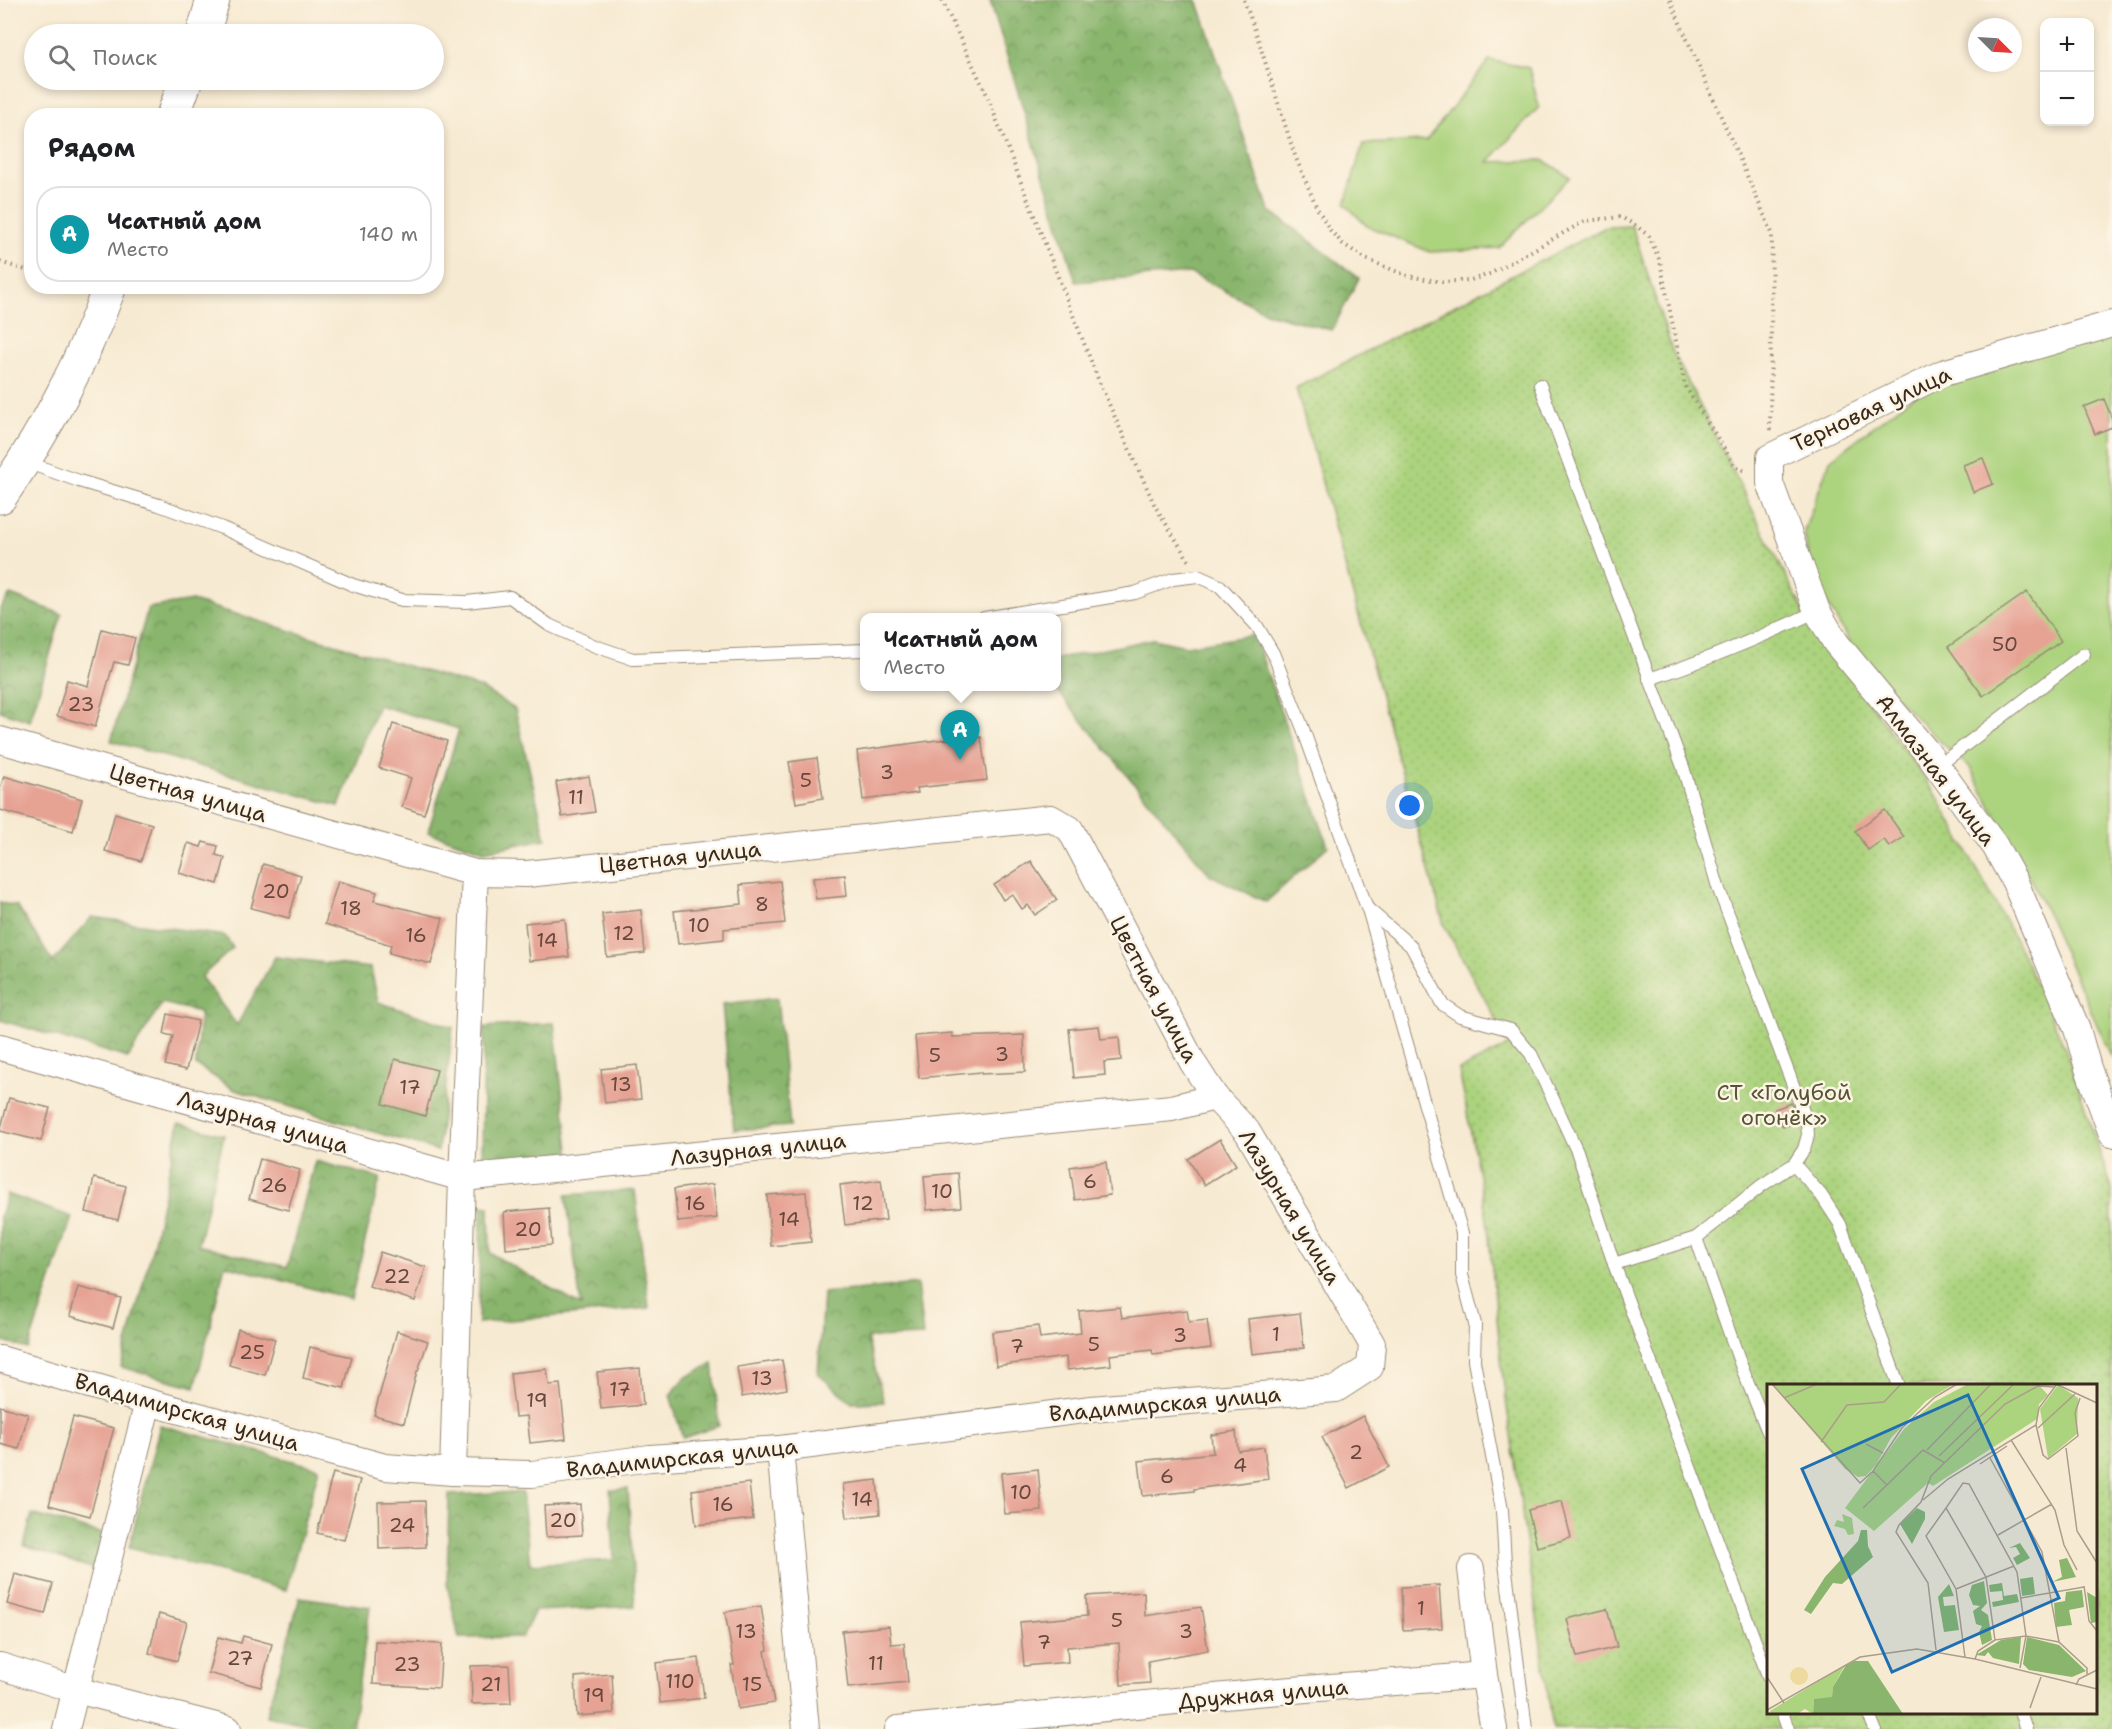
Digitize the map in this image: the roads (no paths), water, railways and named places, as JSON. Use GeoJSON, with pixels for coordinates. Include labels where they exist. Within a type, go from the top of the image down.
{"type":"FeatureCollection","features":[{"type":"Feature","properties":{"kind":"street"},"geometry":{"type":"LineString","coordinates":[[206,24],[213,0]]}},
{"type":"Feature","properties":{"kind":"street"},"geometry":{"type":"LineString","coordinates":[[176,108],[182,90]]}},
{"type":"Feature","properties":{"kind":"street"},"geometry":{"type":"LineString","coordinates":[[0,497],[52,417],[84,353],[107,294]]}},
{"type":"Feature","properties":{"kind":"street","name":"Терновая улица"},"geometry":{"type":"LineString","coordinates":[[1770,483],[1770,457],[1943,372],[2112,324]]}},
{"type":"Feature","properties":{"kind":"street","name":"Алмазная улица"},"geometry":{"type":"LineString","coordinates":[[1770,483],[1817,611],[1836,643],[1938,766],[1995,846],[2015,882],[2077,1029],[2088,1068],[2112,1134]]}},
{"type":"Feature","properties":{"kind":"street","name":"Цветная улица"},"geometry":{"type":"LineString","coordinates":[[0,740],[475,873],[527,874],[1051,818],[1070,829],[1192,1063],[1215,1097]]}},
{"type":"Feature","properties":{"kind":"street"},"geometry":{"type":"LineString","coordinates":[[453,1472],[475,873]]}},
{"type":"Feature","properties":{"kind":"street","name":"Лазурная улица"},"geometry":{"type":"LineString","coordinates":[[0,1047],[462,1178],[1172,1108],[1215,1097],[1246,1131],[1372,1344],[1370,1367]]}},
{"type":"Feature","properties":{"kind":"street","name":"Владимирская улица"},"geometry":{"type":"LineString","coordinates":[[0,1359],[385,1467],[532,1474],[650,1458],[780,1449],[1091,1410],[1336,1389],[1370,1367]]}},
{"type":"Feature","properties":{"kind":"street"},"geometry":{"type":"LineString","coordinates":[[66,1729],[148,1402]]}},
{"type":"Feature","properties":{"kind":"street"},"geometry":{"type":"LineString","coordinates":[[780,1449],[806,1729]]}},
{"type":"Feature","properties":{"kind":"street"},"geometry":{"type":"LineString","coordinates":[[1471,1569],[1484,1675],[1494,1729]]}},
{"type":"Feature","properties":{"kind":"street"},"geometry":{"type":"LineString","coordinates":[[0,1666],[76,1690],[228,1729]]}},
{"type":"Feature","properties":{"kind":"street","name":"Дружная улица"},"geometry":{"type":"LineString","coordinates":[[898,1729],[1255,1693],[1484,1675]]}},
{"type":"Feature","properties":{"kind":"lane"},"geometry":{"type":"LineString","coordinates":[[1540,385],[1683,767],[1718,887],[1807,1122],[1808,1136],[1804,1149],[1794,1164],[1761,1186],[1696,1238],[1614,1264]]}},
{"type":"Feature","properties":{"kind":"lane"},"geometry":{"type":"LineString","coordinates":[[24,462],[79,481],[159,504],[222,528],[353,585],[402,600],[467,602],[510,597],[549,625],[595,646],[633,659],[860,650]]}},
{"type":"Feature","properties":{"kind":"lane"},"geometry":{"type":"LineString","coordinates":[[1014,613],[1135,593],[1173,579],[1198,576],[1220,586],[1257,626],[1273,653],[1367,908],[1462,1233],[1462,1275],[1474,1324],[1474,1361],[1502,1510],[1505,1563],[1526,1729]]}},
{"type":"Feature","properties":{"kind":"lane"},"geometry":{"type":"LineString","coordinates":[[1649,679],[1708,659],[1779,630],[1817,611]]}},
{"type":"Feature","properties":{"kind":"lane"},"geometry":{"type":"LineString","coordinates":[[1938,766],[2084,654]]}},
{"type":"Feature","properties":{"kind":"lane"},"geometry":{"type":"LineString","coordinates":[[1367,908],[1411,946],[1443,1004],[1460,1016],[1511,1030],[1531,1054],[1577,1151],[1614,1264],[1767,1673]]}},
{"type":"Feature","properties":{"kind":"lane"},"geometry":{"type":"LineString","coordinates":[[1794,1164],[1821,1195],[1840,1224],[1898,1384]]}},
{"type":"Feature","properties":{"kind":"lane"},"geometry":{"type":"LineString","coordinates":[[1696,1238],[1742,1368],[1767,1430]]}},
{"type":"Feature","properties":{"kind":"lane"},"geometry":{"type":"LineString","coordinates":[[1782,1714],[1788,1729]]}},
{"type":"Feature","properties":{"kind":"lane"},"geometry":{"type":"LineString","coordinates":[[1868,1714],[1875,1729]]}},
{"type":"Feature","properties":{"kind":"lane"},"geometry":{"type":"LineString","coordinates":[[2020,1714],[2026,1729]]}},
{"type":"Feature","properties":{"kind":"place","name":"Чсатный дом"},"geometry":{"type":"Point","coordinates":[960,760]}},
{"type":"Feature","properties":{"kind":"park label","name":"СТ «Голубой огонёк»"},"geometry":{"type":"Point","coordinates":[1784,1104]}}]}
